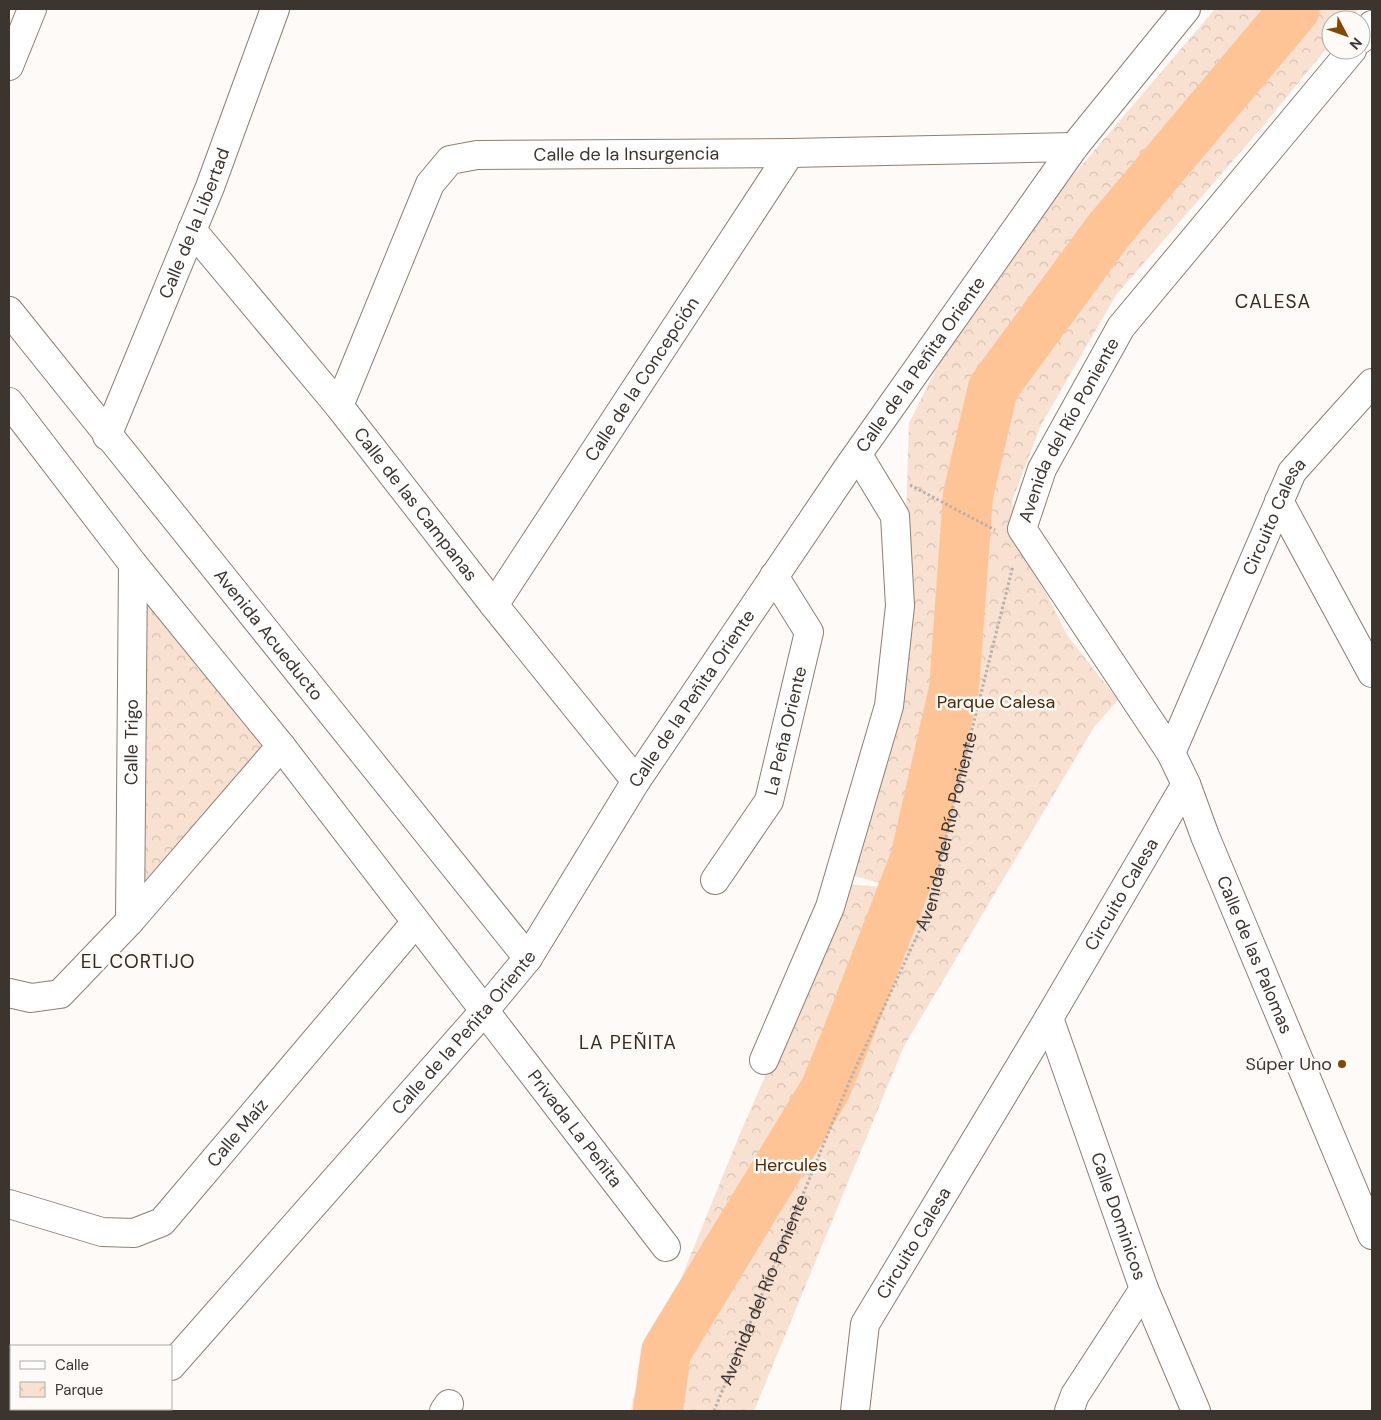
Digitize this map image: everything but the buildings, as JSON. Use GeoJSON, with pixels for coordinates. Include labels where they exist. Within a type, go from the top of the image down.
{"type":"FeatureCollection","features":[{"type":"Feature","properties":{"kind":"street"},"geometry":{"type":"LineString","coordinates":[[9,66],[32,9]]}},
{"type":"Feature","properties":{"kind":"street","name":"Calle de la Libertad"},"geometry":{"type":"LineString","coordinates":[[107,436],[210,187],[275,9]]}},
{"type":"Feature","properties":{"kind":"street","name":"Calle de la Peñita Oriente"},"geometry":{"type":"LineString","coordinates":[[172,1365],[485,1010],[528,958],[636,781],[774,576],[1074,147],[1186,9]]}},
{"type":"Feature","properties":{"kind":"street","name":"Avenida del Río Poniente"},"geometry":{"type":"LineString","coordinates":[[1010,530],[1121,327],[1344,60]]}},
{"type":"Feature","properties":{"kind":"street","name":"Calle de la Insurgencia"},"geometry":{"type":"LineString","coordinates":[[339,406],[430,184],[450,160],[477,155],[790,153],[1074,147]]}},
{"type":"Feature","properties":{"kind":"street","name":"Calle de la Concepción"},"geometry":{"type":"LineString","coordinates":[[494,605],[790,153]]}},
{"type":"Feature","properties":{"kind":"street","name":"Calle de las Campanas"},"geometry":{"type":"LineString","coordinates":[[192,230],[339,406],[494,605],[636,781]]}},
{"type":"Feature","properties":{"kind":"street","name":"Avenida Acueducto"},"geometry":{"type":"LineString","coordinates":[[9,311],[107,436],[528,958]]}},
{"type":"Feature","properties":{"kind":"street","name":"Circuito Calesa"},"geometry":{"type":"LineString","coordinates":[[1171,753],[1292,472],[1372,383]]}},
{"type":"Feature","properties":{"kind":"street"},"geometry":{"type":"LineString","coordinates":[[9,402],[132,564],[281,746],[485,1010]]}},
{"type":"Feature","properties":{"kind":"street"},"geometry":{"type":"LineString","coordinates":[[764,1060],[830,907],[889,706],[900,606],[895,516],[858,455]]}},
{"type":"Feature","properties":{"kind":"street"},"geometry":{"type":"LineString","coordinates":[[1279,501],[1372,674]]}},
{"type":"Feature","properties":{"kind":"street"},"geometry":{"type":"LineString","coordinates":[[1010,530],[1171,753],[1186,784]]}},
{"type":"Feature","properties":{"kind":"street","name":"Calle Trigo"},"geometry":{"type":"LineString","coordinates":[[130,921],[132,564]]}},
{"type":"Feature","properties":{"kind":"street","name":"La Peña Oriente"},"geometry":{"type":"LineString","coordinates":[[715,880],[769,801],[809,632],[774,576]]}},
{"type":"Feature","properties":{"kind":"street"},"geometry":{"type":"LineString","coordinates":[[9,993],[31,998],[60,994],[130,921],[281,746]]}},
{"type":"Feature","properties":{"kind":"street","name":"Circuito Calesa"},"geometry":{"type":"LineString","coordinates":[[855,1411],[865,1324],[1049,1018],[1186,784]]}},
{"type":"Feature","properties":{"kind":"street","name":"Calle de las Palomas"},"geometry":{"type":"LineString","coordinates":[[1186,784],[1209,845],[1372,1235]]}},
{"type":"Feature","properties":{"kind":"street","name":"Calle Maíz"},"geometry":{"type":"LineString","coordinates":[[9,1204],[102,1232],[134,1233],[162,1222],[416,922]]}},
{"type":"Feature","properties":{"kind":"street","name":"Privada La Peñita"},"geometry":{"type":"LineString","coordinates":[[485,1010],[666,1247]]}},
{"type":"Feature","properties":{"kind":"street","name":"Calle Dominicos"},"geometry":{"type":"LineString","coordinates":[[1049,1018],[1144,1289],[1196,1411]]}},
{"type":"Feature","properties":{"kind":"street"},"geometry":{"type":"LineString","coordinates":[[1069,1411],[1075,1396],[1144,1289]]}},
{"type":"Feature","properties":{"kind":"path"},"geometry":{"type":"LineString","coordinates":[[906,483],[1010,530]]}},
{"type":"Feature","properties":{"kind":"path","name":"Avenida del Río Poniente"},"geometry":{"type":"LineString","coordinates":[[714,1411],[850,1080],[930,908],[960,775],[1010,530]]}},
{"type":"Feature","properties":{"kind":"green space","name":"Parque Calesa"},"geometry":{"type":"Polygon","coordinates":[[[1215,9],[1359,9],[1321,10],[1321,55],[1257,133],[1116,295],[1041,425],[1012,501],[1028,558],[1067,635],[1118,700],[1094,727],[904,1046],[754,1411],[631,1411],[634,1395],[739,1136],[844,896],[846,884],[897,888],[851,875],[906,517],[909,423],[956,330],[1018,240],[1215,9]]]}},
{"type":"Feature","properties":{"kind":"green space"},"geometry":{"type":"Polygon","coordinates":[[[133,564],[281,746],[130,921],[133,564]]]}},
{"type":"Feature","properties":{"kind":"waterway"},"geometry":{"type":"LineString","coordinates":[[658,1411],[666,1352],[825,1090],[915,859],[954,689],[968,495],[993,388],[1109,230],[1295,9]]}},
{"type":"Feature","properties":{"kind":"place","name":"Súper Uno"},"geometry":{"type":"Point","coordinates":[1342,1064]}},
{"type":"Feature","properties":{"kind":"district","name":"CALESA"},"geometry":{"type":"Point","coordinates":[1273,301]}},
{"type":"Feature","properties":{"kind":"district","name":"EL CORTIJO"},"geometry":{"type":"Point","coordinates":[138,961]}},
{"type":"Feature","properties":{"kind":"district","name":"LA PEÑITA"},"geometry":{"type":"Point","coordinates":[628,1042]}},
{"type":"Feature","properties":{"kind":"park label","name":"Hercules"},"geometry":{"type":"Point","coordinates":[791,1165]}}]}
